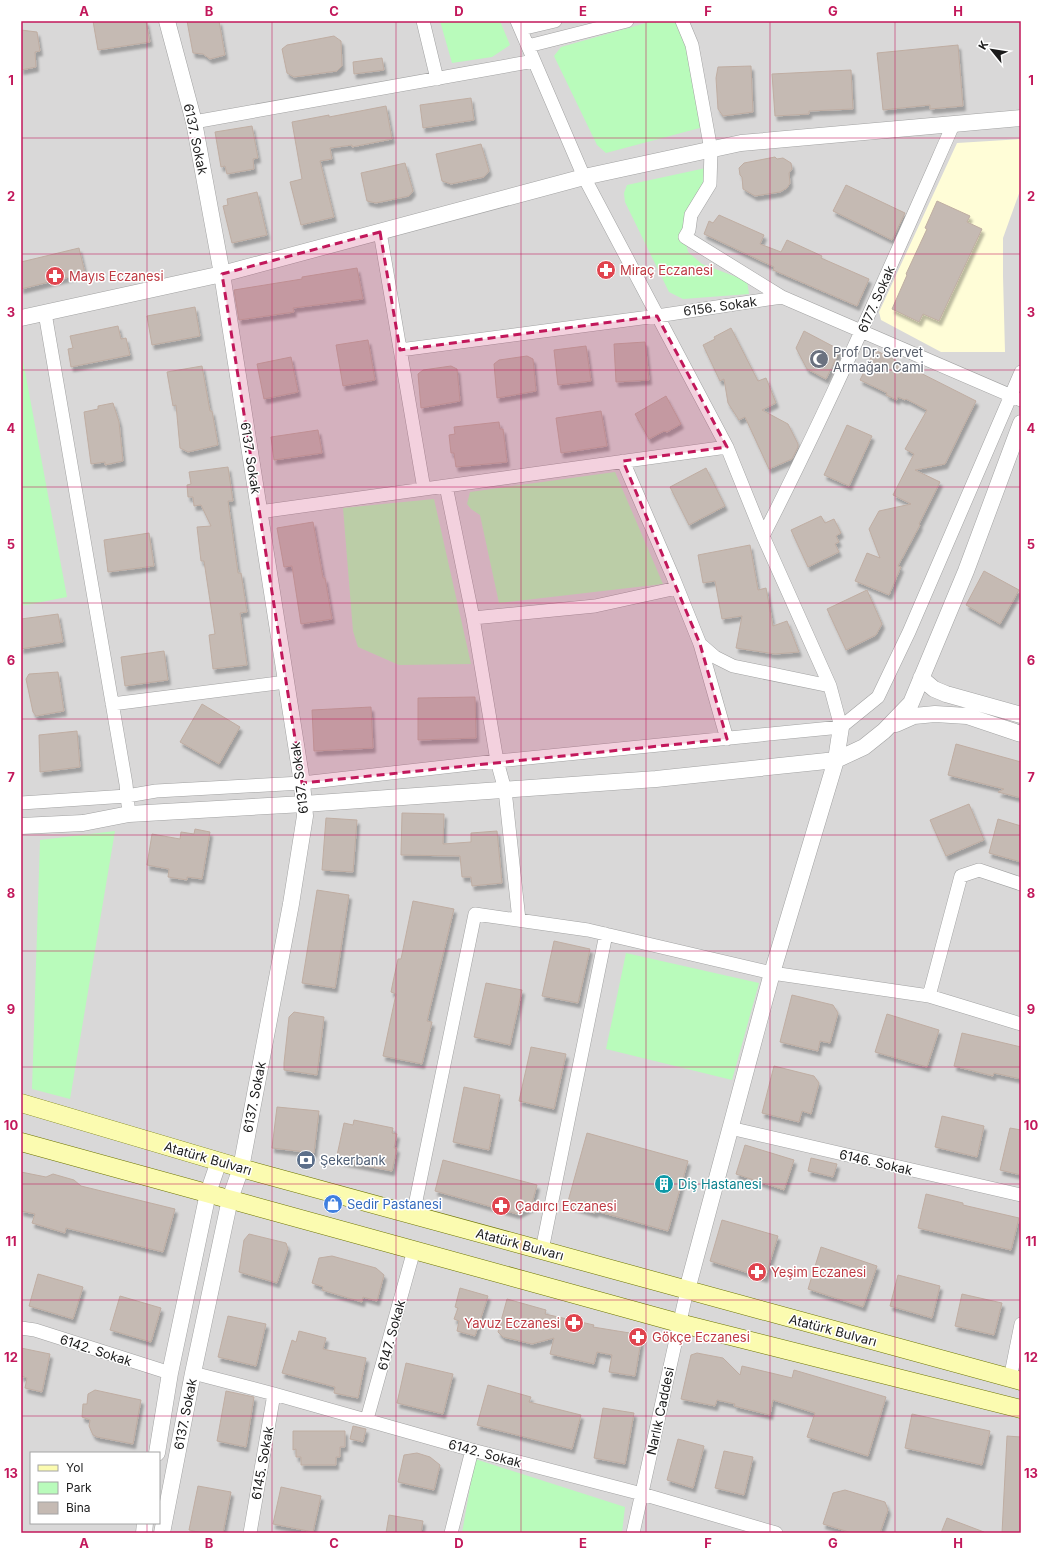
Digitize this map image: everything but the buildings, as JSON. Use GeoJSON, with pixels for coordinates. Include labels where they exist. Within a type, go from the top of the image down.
{"type":"FeatureCollection","features":[{"type":"Feature","properties":{"kind":"main road","name":"Atatürk Bulvarı"},"geometry":{"type":"LineString","coordinates":[[21,1103],[241,1168],[1016,1380]]}},
{"type":"Feature","properties":{"kind":"main road"},"geometry":{"type":"LineString","coordinates":[[21,1142],[680,1323],[1021,1410]]}},
{"type":"Feature","properties":{"kind":"street","name":"6137. Sokak"},"geometry":{"type":"LineString","coordinates":[[162,1533],[193,1374],[230,1199],[241,1168],[291,904],[305,816],[302,783],[222,274],[194,122],[167,21]]}},
{"type":"Feature","properties":{"kind":"street"},"geometry":{"type":"LineString","coordinates":[[423,21],[437,79]]}},
{"type":"Feature","properties":{"kind":"street"},"geometry":{"type":"LineString","coordinates":[[555,21],[519,25],[584,177],[727,447],[763,536],[830,686],[841,727],[836,760],[772,973],[687,1290]]}},
{"type":"Feature","properties":{"kind":"street"},"geometry":{"type":"LineString","coordinates":[[528,46],[627,21]]}},
{"type":"Feature","properties":{"kind":"street"},"geometry":{"type":"LineString","coordinates":[[682,21],[692,46],[710,150],[710,184],[691,215],[689,230],[685,237],[782,297],[1016,397]]}},
{"type":"Feature","properties":{"kind":"street"},"geometry":{"type":"LineString","coordinates":[[194,122],[534,61]]}},
{"type":"Feature","properties":{"kind":"street"},"geometry":{"type":"LineString","coordinates":[[21,318],[222,274],[584,177],[741,143],[1021,118]]}},
{"type":"Feature","properties":{"kind":"street","name":"6177. Sokak"},"geometry":{"type":"LineString","coordinates":[[763,536],[791,482],[862,332],[953,125]]}},
{"type":"Feature","properties":{"kind":"street"},"geometry":{"type":"LineString","coordinates":[[380,232],[424,489]]}},
{"type":"Feature","properties":{"kind":"street","name":"6156. Sokak"},"geometry":{"type":"LineString","coordinates":[[400,350],[657,316],[782,297]]}},
{"type":"Feature","properties":{"kind":"street"},"geometry":{"type":"LineString","coordinates":[[45,313],[112,704],[129,814]]}},
{"type":"Feature","properties":{"kind":"street"},"geometry":{"type":"LineString","coordinates":[[21,803],[127,796],[156,791],[302,783],[497,761],[841,727],[878,697],[1016,397],[1021,372]]}},
{"type":"Feature","properties":{"kind":"street"},"geometry":{"type":"LineString","coordinates":[[21,826],[83,823],[129,814],[304,804],[656,779],[836,760],[864,747],[889,727],[911,703],[966,572],[1021,423]]}},
{"type":"Feature","properties":{"kind":"street"},"geometry":{"type":"LineString","coordinates":[[259,512],[727,447]]}},
{"type":"Feature","properties":{"kind":"street"},"geometry":{"type":"LineString","coordinates":[[624,461],[700,644],[727,739]]}},
{"type":"Feature","properties":{"kind":"street"},"geometry":{"type":"LineString","coordinates":[[446,486],[473,618],[497,761],[505,790],[519,920]]}},
{"type":"Feature","properties":{"kind":"street"},"geometry":{"type":"LineString","coordinates":[[473,618],[595,606],[677,588]]}},
{"type":"Feature","properties":{"kind":"street"},"geometry":{"type":"LineString","coordinates":[[700,644],[715,657],[733,666],[830,686]]}},
{"type":"Feature","properties":{"kind":"street"},"geometry":{"type":"LineString","coordinates":[[921,678],[934,689],[946,694],[1021,715]]}},
{"type":"Feature","properties":{"kind":"street"},"geometry":{"type":"LineString","coordinates":[[112,704],[286,682]]}},
{"type":"Feature","properties":{"kind":"street"},"geometry":{"type":"LineString","coordinates":[[889,727],[914,716],[935,714],[967,716],[1021,734]]}},
{"type":"Feature","properties":{"kind":"street"},"geometry":{"type":"LineString","coordinates":[[928,996],[961,876],[979,870],[1021,884]]}},
{"type":"Feature","properties":{"kind":"street"},"geometry":{"type":"LineString","coordinates":[[412,1215],[475,914],[588,930],[772,973],[928,996],[1021,1024]]}},
{"type":"Feature","properties":{"kind":"street"},"geometry":{"type":"LineString","coordinates":[[542,1250],[606,934]]}},
{"type":"Feature","properties":{"kind":"street","name":"6146. Sokak"},"geometry":{"type":"LineString","coordinates":[[730,1128],[1021,1195]]}},
{"type":"Feature","properties":{"kind":"street","name":"6137. Sokak"},"geometry":{"type":"LineString","coordinates":[[157,1452],[170,1373],[208,1193],[219,1161]]}},
{"type":"Feature","properties":{"kind":"street","name":"6147. Sokak"},"geometry":{"type":"LineString","coordinates":[[367,1419],[414,1250]]}},
{"type":"Feature","properties":{"kind":"street","name":"Narlık Caddesi"},"geometry":{"type":"LineString","coordinates":[[633,1533],[687,1290]]}},
{"type":"Feature","properties":{"kind":"street"},"geometry":{"type":"LineString","coordinates":[[1016,1380],[1021,1324]]}},
{"type":"Feature","properties":{"kind":"street","name":"6142. Sokak"},"geometry":{"type":"LineString","coordinates":[[21,1328],[35,1330],[170,1373]]}},
{"type":"Feature","properties":{"kind":"street","name":"6142. Sokak"},"geometry":{"type":"LineString","coordinates":[[193,1374],[367,1419],[472,1450],[642,1494],[776,1533]]}},
{"type":"Feature","properties":{"kind":"street","name":"6145. Sokak"},"geometry":{"type":"LineString","coordinates":[[250,1533],[274,1394]]}},
{"type":"Feature","properties":{"kind":"street"},"geometry":{"type":"LineString","coordinates":[[451,1533],[472,1450]]}},
{"type":"Feature","properties":{"kind":"highlighted area"},"geometry":{"type":"Polygon","coordinates":[[[380,232],[400,350],[657,316],[727,447],[623,461],[700,644],[727,739],[302,783],[222,274],[380,232]]]}},
{"type":"Feature","properties":{"kind":"shaded area"},"geometry":{"type":"Polygon","coordinates":[[[21,21],[1021,21],[1021,1533],[21,1533],[21,21]]]}},
{"type":"Feature","properties":{"kind":"shaded area"},"geometry":{"type":"Polygon","coordinates":[[[1021,139],[1021,188],[1003,238],[1005,352],[941,352],[881,320],[879,312],[957,143],[1021,139]]]}},
{"type":"Feature","properties":{"kind":"green space"},"geometry":{"type":"Polygon","coordinates":[[[440,21],[500,21],[510,45],[492,57],[452,63],[440,21]]]}},
{"type":"Feature","properties":{"kind":"green space"},"geometry":{"type":"Polygon","coordinates":[[[653,21],[684,21],[711,125],[606,153],[597,145],[554,56],[561,47],[653,21]]]}},
{"type":"Feature","properties":{"kind":"green space"},"geometry":{"type":"Polygon","coordinates":[[[715,166],[684,235],[688,252],[702,264],[747,281],[749,294],[683,299],[669,292],[625,202],[624,193],[627,185],[715,166]]]}},
{"type":"Feature","properties":{"kind":"green space"},"geometry":{"type":"Polygon","coordinates":[[[21,350],[67,597],[21,606],[21,350]]]}},
{"type":"Feature","properties":{"kind":"green space"},"geometry":{"type":"Polygon","coordinates":[[[615,472],[663,584],[499,603],[480,515],[471,509],[467,504],[470,492],[615,472]]]}},
{"type":"Feature","properties":{"kind":"green space"},"geometry":{"type":"Polygon","coordinates":[[[434,499],[471,664],[399,665],[358,647],[353,631],[343,508],[434,499]]]}},
{"type":"Feature","properties":{"kind":"green space"},"geometry":{"type":"Polygon","coordinates":[[[115,831],[70,1099],[32,1089],[40,840],[115,831]]]}},
{"type":"Feature","properties":{"kind":"green space"},"geometry":{"type":"Polygon","coordinates":[[[626,953],[759,983],[732,1080],[606,1049],[626,953]]]}},
{"type":"Feature","properties":{"kind":"green space"},"geometry":{"type":"Polygon","coordinates":[[[475,1459],[625,1507],[622,1533],[462,1533],[475,1459]]]}},
{"type":"Feature","properties":{"kind":"place","name":"Miraç Eczanesi"},"geometry":{"type":"Point","coordinates":[606,270]}},
{"type":"Feature","properties":{"kind":"place","name":"Mayıs Eczanesi"},"geometry":{"type":"Point","coordinates":[55,276]}},
{"type":"Feature","properties":{"kind":"place","name":"Prof Dr. Servet Armağan Cami"},"geometry":{"type":"Point","coordinates":[819,359]}},
{"type":"Feature","properties":{"kind":"place","name":"Şekerbank"},"geometry":{"type":"Point","coordinates":[306,1160]}},
{"type":"Feature","properties":{"kind":"place","name":"Diş Hastanesi"},"geometry":{"type":"Point","coordinates":[664,1184]}},
{"type":"Feature","properties":{"kind":"place","name":"Sedir Pastanesi"},"geometry":{"type":"Point","coordinates":[333,1204]}},
{"type":"Feature","properties":{"kind":"place","name":"Çadırcı Eczanesi"},"geometry":{"type":"Point","coordinates":[501,1206]}},
{"type":"Feature","properties":{"kind":"place","name":"Yeşim Eczanesi"},"geometry":{"type":"Point","coordinates":[757,1272]}},
{"type":"Feature","properties":{"kind":"place","name":"Yavuz Eczanesi"},"geometry":{"type":"Point","coordinates":[574,1323]}},
{"type":"Feature","properties":{"kind":"place","name":"Gökçe Eczanesi"},"geometry":{"type":"Point","coordinates":[638,1337]}}]}
